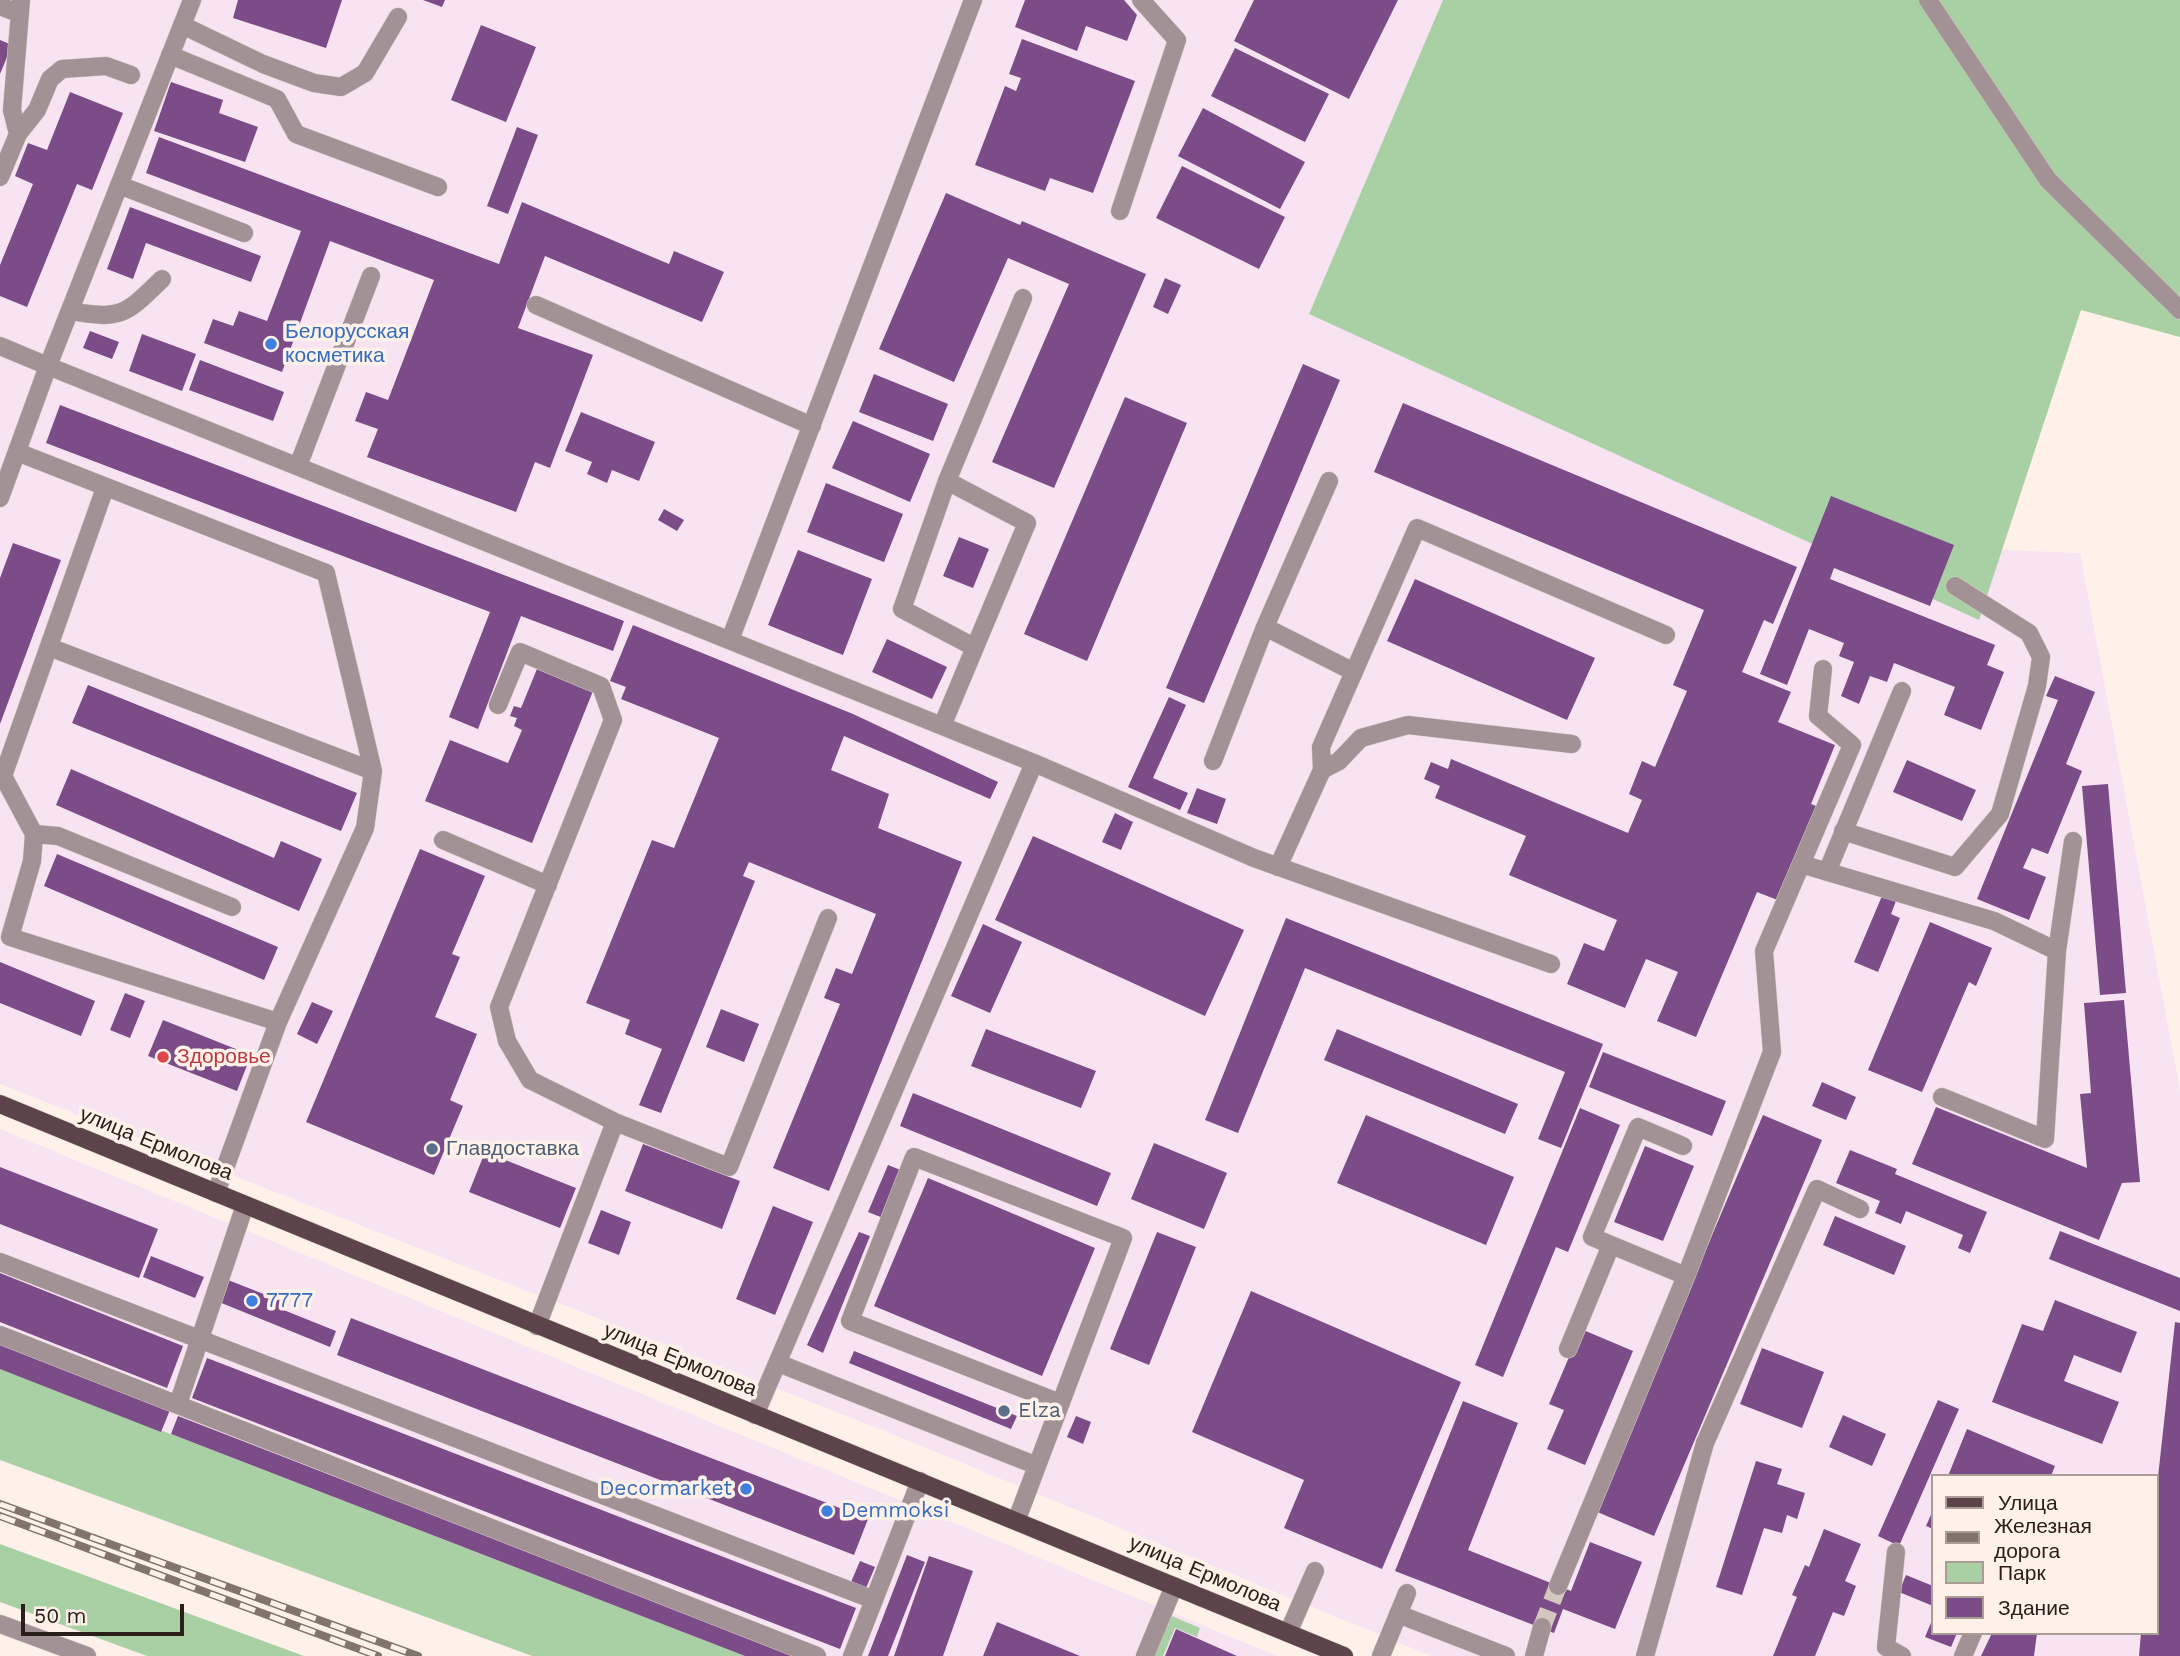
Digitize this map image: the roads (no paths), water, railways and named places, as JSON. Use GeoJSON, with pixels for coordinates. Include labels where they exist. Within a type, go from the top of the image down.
{"type":"FeatureCollection","features":[{"type":"Feature","properties":{"kind":"main road","name":"улица Ермолова"},"geometry":{"type":"LineString","coordinates":[[0,1104],[755,1415],[1017,1519],[1344,1656]]}},
{"type":"Feature","properties":{"kind":"street"},"geometry":{"type":"LineString","coordinates":[[0,498],[48,366],[192,0]]}},
{"type":"Feature","properties":{"kind":"street"},"geometry":{"type":"LineString","coordinates":[[730,640],[973,0]]}},
{"type":"Feature","properties":{"kind":"street"},"geometry":{"type":"LineString","coordinates":[[1120,211],[1177,40],[1141,0]]}},
{"type":"Feature","properties":{"kind":"street"},"geometry":{"type":"LineString","coordinates":[[1928,0],[2048,180],[2180,310]]}},
{"type":"Feature","properties":{"kind":"street"},"geometry":{"type":"LineString","coordinates":[[0,6],[19,7],[6,109],[18,134]]}},
{"type":"Feature","properties":{"kind":"street"},"geometry":{"type":"LineString","coordinates":[[183,25],[263,64],[314,83],[341,87],[365,73],[398,17]]}},
{"type":"Feature","properties":{"kind":"street"},"geometry":{"type":"LineString","coordinates":[[170,55],[277,99],[296,134],[438,187]]}},
{"type":"Feature","properties":{"kind":"street"},"geometry":{"type":"LineString","coordinates":[[0,177],[18,134],[37,110],[50,79],[62,69],[106,66],[131,75]]}},
{"type":"Feature","properties":{"kind":"street"},"geometry":{"type":"LineString","coordinates":[[119,185],[244,233]]}},
{"type":"Feature","properties":{"kind":"street"},"geometry":{"type":"LineString","coordinates":[[298,466],[371,276]]}},
{"type":"Feature","properties":{"kind":"street"},"geometry":{"type":"LineString","coordinates":[[70,311],[100,316],[130,311],[162,279]]}},
{"type":"Feature","properties":{"kind":"street"},"geometry":{"type":"LineString","coordinates":[[974,647],[902,609],[947,481],[1023,298]]}},
{"type":"Feature","properties":{"kind":"street"},"geometry":{"type":"LineString","coordinates":[[536,305],[812,426]]}},
{"type":"Feature","properties":{"kind":"street"},"geometry":{"type":"LineString","coordinates":[[0,346],[1034,763],[1278,867],[1550,964]]}},
{"type":"Feature","properties":{"kind":"street"},"geometry":{"type":"LineString","coordinates":[[17,452],[326,573],[373,771],[365,828],[278,1022],[216,1193]]}},
{"type":"Feature","properties":{"kind":"street"},"geometry":{"type":"LineString","coordinates":[[942,726],[1027,523],[947,481]]}},
{"type":"Feature","properties":{"kind":"street"},"geometry":{"type":"LineString","coordinates":[[1213,761],[1265,627],[1329,481]]}},
{"type":"Feature","properties":{"kind":"street"},"geometry":{"type":"LineString","coordinates":[[105,488],[3,776],[34,834],[32,861],[10,937],[278,1022]]}},
{"type":"Feature","properties":{"kind":"street"},"geometry":{"type":"LineString","coordinates":[[1278,867],[1322,770],[1321,747],[1417,528],[1666,635]]}},
{"type":"Feature","properties":{"kind":"street"},"geometry":{"type":"LineString","coordinates":[[1843,831],[1955,867],[2000,814],[2038,686],[2041,657],[2029,633],[1955,586]]}},
{"type":"Feature","properties":{"kind":"street"},"geometry":{"type":"LineString","coordinates":[[1265,627],[1354,672]]}},
{"type":"Feature","properties":{"kind":"street"},"geometry":{"type":"LineString","coordinates":[[49,647],[373,771]]}},
{"type":"Feature","properties":{"kind":"street"},"geometry":{"type":"LineString","coordinates":[[498,705],[520,652],[601,686],[613,720],[499,1007],[507,1041],[530,1080],[615,1122],[729,1167],[828,918]]}},
{"type":"Feature","properties":{"kind":"street"},"geometry":{"type":"LineString","coordinates":[[1558,1586],[1686,1276],[1772,1052],[1764,951],[1852,745],[1818,716],[1824,669]]}},
{"type":"Feature","properties":{"kind":"street"},"geometry":{"type":"LineString","coordinates":[[1826,872],[1902,691]]}},
{"type":"Feature","properties":{"kind":"street"},"geometry":{"type":"LineString","coordinates":[[1322,770],[1339,761],[1361,738],[1408,724],[1572,744]]}},
{"type":"Feature","properties":{"kind":"street"},"geometry":{"type":"LineString","coordinates":[[755,1415],[1034,763]]}},
{"type":"Feature","properties":{"kind":"street"},"geometry":{"type":"LineString","coordinates":[[34,834],[58,836],[232,907]]}},
{"type":"Feature","properties":{"kind":"street"},"geometry":{"type":"LineString","coordinates":[[443,840],[548,885]]}},
{"type":"Feature","properties":{"kind":"street"},"geometry":{"type":"LineString","coordinates":[[1942,1097],[2045,1139],[2057,951],[2073,841]]}},
{"type":"Feature","properties":{"kind":"street"},"geometry":{"type":"LineString","coordinates":[[1801,864],[1994,922],[2057,951]]}},
{"type":"Feature","properties":{"kind":"street"},"geometry":{"type":"LineString","coordinates":[[537,1326],[615,1122]]}},
{"type":"Feature","properties":{"kind":"street"},"geometry":{"type":"LineString","coordinates":[[1683,1146],[1638,1127],[1592,1237],[1686,1276]]}},
{"type":"Feature","properties":{"kind":"street"},"geometry":{"type":"LineString","coordinates":[[1017,1519],[1035,1465],[1124,1238],[914,1157],[850,1321],[1059,1403]]}},
{"type":"Feature","properties":{"kind":"street"},"geometry":{"type":"LineString","coordinates":[[1645,1656],[1705,1443],[1817,1189],[1860,1209]]}},
{"type":"Feature","properties":{"kind":"street"},"geometry":{"type":"LineString","coordinates":[[178,1404],[245,1205]]}},
{"type":"Feature","properties":{"kind":"street"},"geometry":{"type":"LineString","coordinates":[[1568,1349],[1611,1245]]}},
{"type":"Feature","properties":{"kind":"street"},"geometry":{"type":"LineString","coordinates":[[0,1262],[874,1600]]}},
{"type":"Feature","properties":{"kind":"street"},"geometry":{"type":"LineString","coordinates":[[0,1335],[817,1656]]}},
{"type":"Feature","properties":{"kind":"street"},"geometry":{"type":"LineString","coordinates":[[778,1363],[1035,1465]]}},
{"type":"Feature","properties":{"kind":"street"},"geometry":{"type":"LineString","coordinates":[[852,1656],[920,1481]]}},
{"type":"Feature","properties":{"kind":"street"},"geometry":{"type":"LineString","coordinates":[[1896,1552],[1886,1647],[1902,1656]]}},
{"type":"Feature","properties":{"kind":"street"},"geometry":{"type":"LineString","coordinates":[[1288,1633],[1315,1571]]}},
{"type":"Feature","properties":{"kind":"street"},"geometry":{"type":"LineString","coordinates":[[1145,1656],[1174,1586]]}},
{"type":"Feature","properties":{"kind":"street"},"geometry":{"type":"LineString","coordinates":[[1381,1656],[1407,1593]]}},
{"type":"Feature","properties":{"kind":"street"},"geometry":{"type":"LineString","coordinates":[[1398,1614],[1506,1656]]}},
{"type":"Feature","properties":{"kind":"street"},"geometry":{"type":"LineString","coordinates":[[0,1623],[87,1656]]}},
{"type":"Feature","properties":{"kind":"street"},"geometry":{"type":"LineString","coordinates":[[1534,1656],[1542,1627]]}},
{"type":"Feature","properties":{"kind":"street"},"geometry":{"type":"LineString","coordinates":[[1964,1656],[1972,1635]]}},
{"type":"Feature","properties":{"kind":"tunnel"},"geometry":{"type":"LineString","coordinates":[[1542,1627],[1558,1586]]}},
{"type":"Feature","properties":{"kind":"railway"},"geometry":{"type":"LineString","coordinates":[[0,1504],[418,1656]]}},
{"type":"Feature","properties":{"kind":"railway"},"geometry":{"type":"LineString","coordinates":[[0,1516],[378,1656]]}},
{"type":"Feature","properties":{"kind":"place","name":"Белорусская косметика"},"geometry":{"type":"Point","coordinates":[271,344]}},
{"type":"Feature","properties":{"kind":"place","name":"Здоровье"},"geometry":{"type":"Point","coordinates":[163,1057]}},
{"type":"Feature","properties":{"kind":"place","name":"Главдоставка"},"geometry":{"type":"Point","coordinates":[432,1149]}},
{"type":"Feature","properties":{"kind":"place","name":"7777"},"geometry":{"type":"Point","coordinates":[252,1301]}},
{"type":"Feature","properties":{"kind":"place","name":"Elza"},"geometry":{"type":"Point","coordinates":[1004,1411]}},
{"type":"Feature","properties":{"kind":"place","name":"Decormarket"},"geometry":{"type":"Point","coordinates":[746,1489]}},
{"type":"Feature","properties":{"kind":"place","name":"Demmoksi"},"geometry":{"type":"Point","coordinates":[827,1511]}}]}
